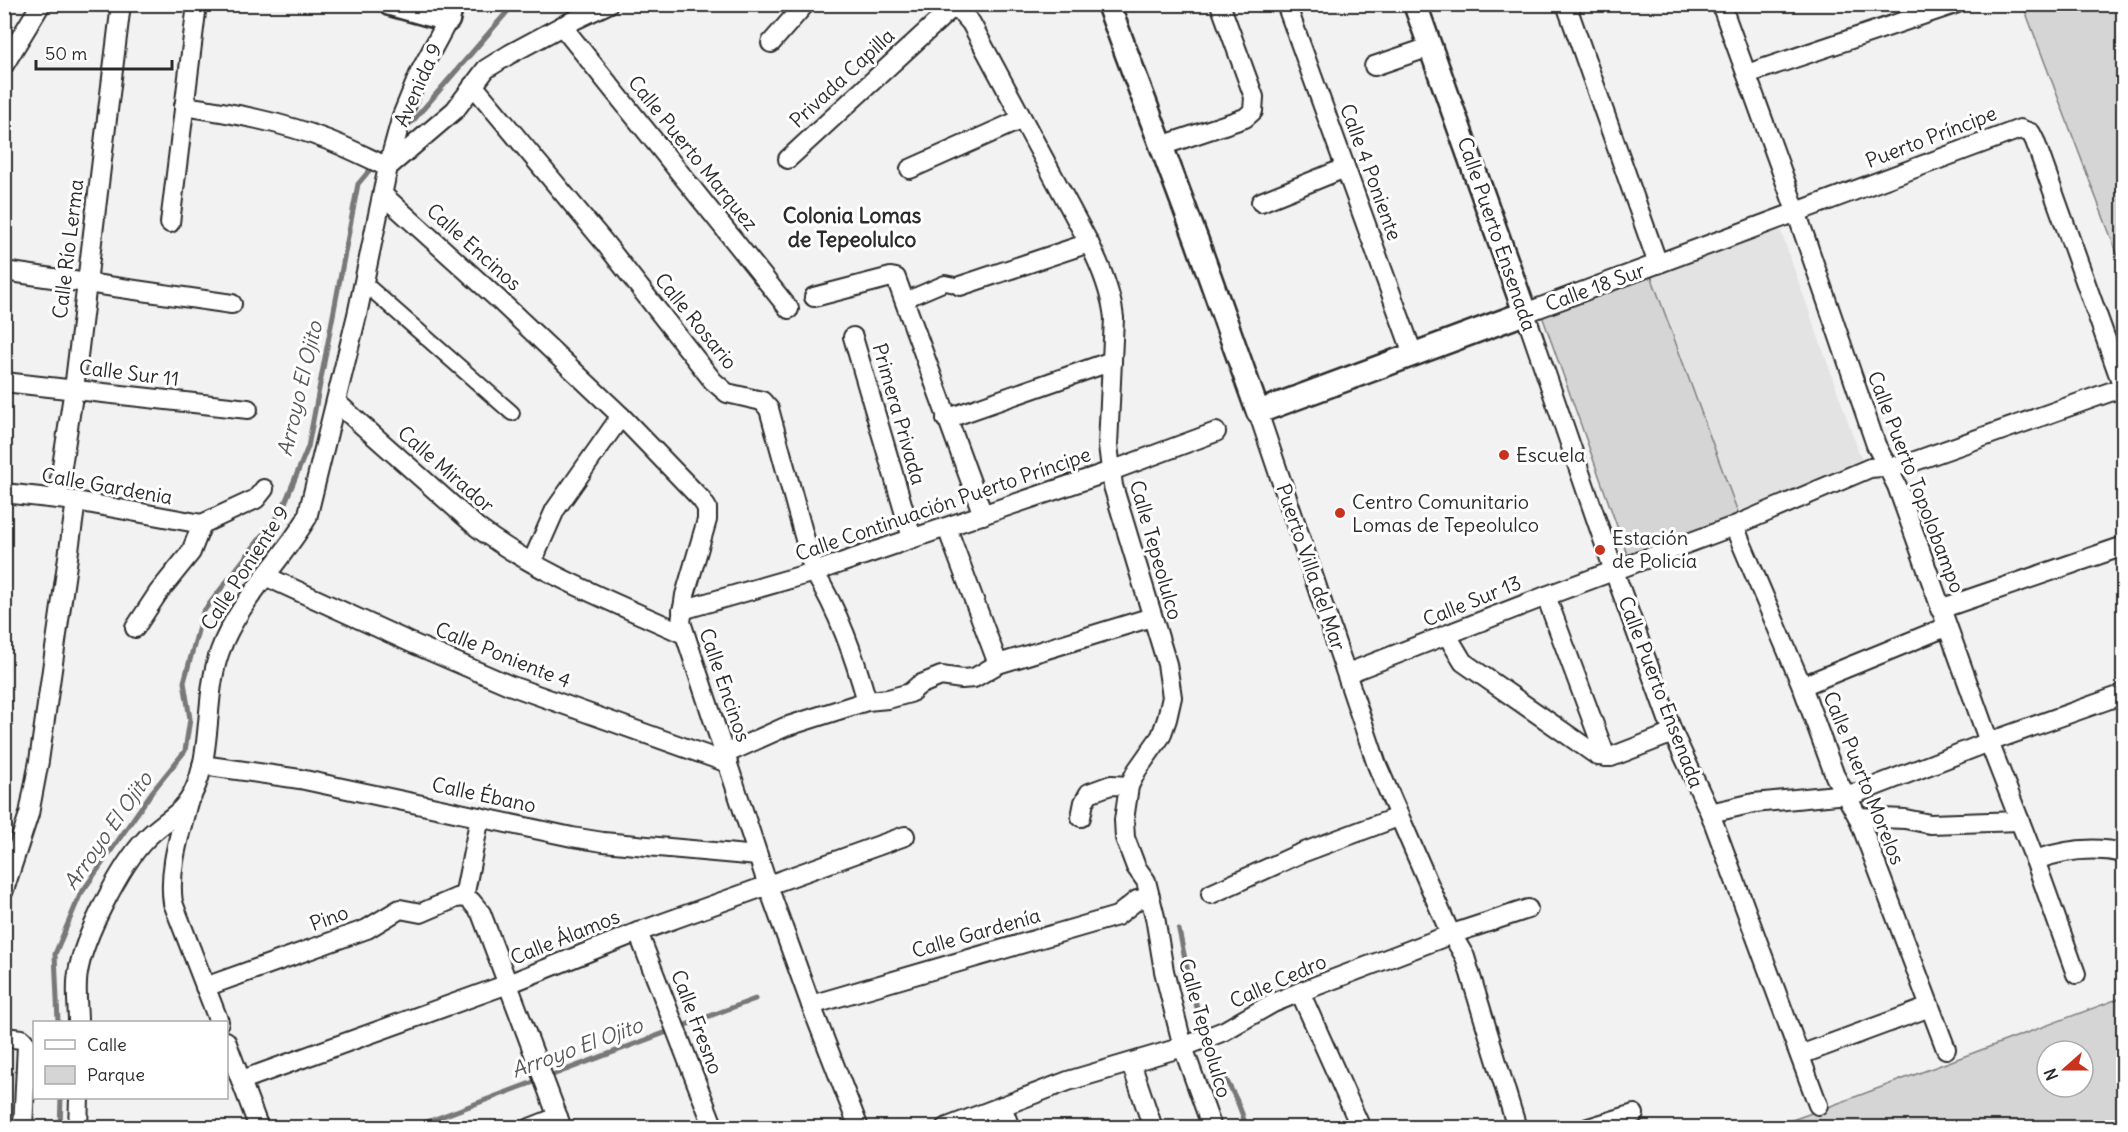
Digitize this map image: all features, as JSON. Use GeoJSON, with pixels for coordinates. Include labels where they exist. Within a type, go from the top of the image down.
{"type":"FeatureCollection","features":[{"type":"Feature","properties":{"kind":"street"},"geometry":{"type":"LineString","coordinates":[[5,61],[41,4]]}},
{"type":"Feature","properties":{"kind":"street","name":"Calle Río Lerma"},"geometry":{"type":"LineString","coordinates":[[57,498],[74,389],[121,4]]}},
{"type":"Feature","properties":{"kind":"street"},"geometry":{"type":"LineString","coordinates":[[170,223],[197,4]]}},
{"type":"Feature","properties":{"kind":"street"},"geometry":{"type":"LineString","coordinates":[[390,4],[450,12]]}},
{"type":"Feature","properties":{"kind":"street"},"geometry":{"type":"LineString","coordinates":[[184,106],[232,113],[268,122],[327,140],[388,167],[455,110],[486,69],[562,26],[608,4]]}},
{"type":"Feature","properties":{"kind":"street"},"geometry":{"type":"LineString","coordinates":[[771,43],[805,4]]}},
{"type":"Feature","properties":{"kind":"street","name":"Puerto Villa del Mar"},"geometry":{"type":"LineString","coordinates":[[1108,4],[1258,412],[1348,674],[1361,719],[1398,817],[1447,926],[1465,957],[1517,1128]]}},
{"type":"Feature","properties":{"kind":"street"},"geometry":{"type":"LineString","coordinates":[[1161,146],[1245,118],[1253,111],[1254,97],[1220,4]]}},
{"type":"Feature","properties":{"kind":"street","name":"Calle 4 Poniente"},"geometry":{"type":"LineString","coordinates":[[1286,4],[1413,354]]}},
{"type":"Feature","properties":{"kind":"street","name":"Calle Puerto Ensenada"},"geometry":{"type":"LineString","coordinates":[[1415,4],[1673,733],[1710,813],[1818,1105]]}},
{"type":"Feature","properties":{"kind":"street"},"geometry":{"type":"LineString","coordinates":[[1566,4],[1658,264]]}},
{"type":"Feature","properties":{"kind":"street","name":"Calle Puerto Topolobampo"},"geometry":{"type":"LineString","coordinates":[[1721,4],[1796,211],[1868,423],[1886,467],[1897,486],[1946,627],[2076,974]]}},
{"type":"Feature","properties":{"kind":"street"},"geometry":{"type":"LineString","coordinates":[[1747,74],[1955,4]]}},
{"type":"Feature","properties":{"kind":"street","name":"Calle Tepeolulco"},"geometry":{"type":"LineString","coordinates":[[950,6],[971,23],[1089,243],[1101,268],[1112,302],[1114,318],[1108,445],[1113,486],[1167,664],[1172,697],[1161,736],[1137,770],[1129,786],[1124,820],[1125,838],[1136,867],[1146,881],[1164,971],[1184,1047],[1212,1128]]}},
{"type":"Feature","properties":{"kind":"street","name":"Privada Capilla"},"geometry":{"type":"LineString","coordinates":[[788,159],[950,6]]}},
{"type":"Feature","properties":{"kind":"street","name":"Avenida 9"},"geometry":{"type":"LineString","coordinates":[[388,167],[402,116],[420,72],[450,12]]}},
{"type":"Feature","properties":{"kind":"street","name":"Calle Puerto Marquez"},"geometry":{"type":"LineString","coordinates":[[562,26],[789,309]]}},
{"type":"Feature","properties":{"kind":"street"},"geometry":{"type":"LineString","coordinates":[[1374,66],[1430,46]]}},
{"type":"Feature","properties":{"kind":"street","name":"Calle Rosario"},"geometry":{"type":"LineString","coordinates":[[473,85],[604,242],[712,381],[727,393],[762,401],[769,409],[814,572],[825,589],[852,652],[867,701]]}},
{"type":"Feature","properties":{"kind":"street"},"geometry":{"type":"LineString","coordinates":[[910,169],[1022,119]]}},
{"type":"Feature","properties":{"kind":"street","name":"Puerto Príncipe"},"geometry":{"type":"LineString","coordinates":[[1796,211],[2013,130],[2020,129],[2031,133],[2123,387]]}},
{"type":"Feature","properties":{"kind":"street","name":"Calle Poniente 9"},"geometry":{"type":"LineString","coordinates":[[78,1021],[76,989],[78,971],[97,919],[123,870],[140,845],[188,802],[200,777],[213,677],[219,652],[233,624],[265,576],[295,538],[306,518],[364,283],[388,167]]}},
{"type":"Feature","properties":{"kind":"street"},"geometry":{"type":"LineString","coordinates":[[1262,202],[1345,168]]}},
{"type":"Feature","properties":{"kind":"street","name":"Calle Encinos"},"geometry":{"type":"LineString","coordinates":[[382,195],[621,416],[707,508],[707,520],[682,610],[681,622],[768,886],[859,1128]]}},
{"type":"Feature","properties":{"kind":"street","name":"Calle 18 Sur"},"geometry":{"type":"LineString","coordinates":[[1258,412],[1796,211]]}},
{"type":"Feature","properties":{"kind":"street"},"geometry":{"type":"LineString","coordinates":[[905,300],[945,283],[960,286],[1089,243]]}},
{"type":"Feature","properties":{"kind":"street"},"geometry":{"type":"LineString","coordinates":[[4,270],[232,304]]}},
{"type":"Feature","properties":{"kind":"street"},"geometry":{"type":"LineString","coordinates":[[814,297],[891,277],[898,282],[983,515]]}},
{"type":"Feature","properties":{"kind":"street"},"geometry":{"type":"LineString","coordinates":[[364,283],[512,413]]}},
{"type":"Feature","properties":{"kind":"street","name":"Primera Privada"},"geometry":{"type":"LineString","coordinates":[[853,337],[912,538]]}},
{"type":"Feature","properties":{"kind":"street"},"geometry":{"type":"LineString","coordinates":[[946,418],[1112,361]]}},
{"type":"Feature","properties":{"kind":"street","name":"Calle Sur 11"},"geometry":{"type":"LineString","coordinates":[[4,381],[248,409]]}},
{"type":"Feature","properties":{"kind":"street","name":"Calle Sur 13"},"geometry":{"type":"LineString","coordinates":[[1348,674],[1546,596],[1734,526],[1870,468],[1904,465],[2123,387]]}},
{"type":"Feature","properties":{"kind":"street","name":"Calle Mirador"},"geometry":{"type":"LineString","coordinates":[[336,402],[478,528],[501,545],[684,634]]}},
{"type":"Feature","properties":{"kind":"street"},"geometry":{"type":"LineString","coordinates":[[532,562],[555,510],[621,416]]}},
{"type":"Feature","properties":{"kind":"street","name":"Calle Continuación Puerto Príncipe"},"geometry":{"type":"LineString","coordinates":[[682,610],[814,572],[947,528],[1216,432]]}},
{"type":"Feature","properties":{"kind":"street"},"geometry":{"type":"LineString","coordinates":[[135,627],[158,593],[191,552],[202,524],[256,499],[264,489]]}},
{"type":"Feature","properties":{"kind":"street","name":"Calle Gardenia"},"geometry":{"type":"LineString","coordinates":[[4,493],[57,498],[202,524]]}},
{"type":"Feature","properties":{"kind":"street"},"geometry":{"type":"LineString","coordinates":[[4,890],[29,814],[39,761],[76,501]]}},
{"type":"Feature","properties":{"kind":"street","name":"Calle Puerto Morelos"},"geometry":{"type":"LineString","coordinates":[[1734,526],[1802,686],[1835,777],[1858,817],[1946,1049]]}},
{"type":"Feature","properties":{"kind":"street"},"geometry":{"type":"LineString","coordinates":[[947,528],[998,664]]}},
{"type":"Feature","properties":{"kind":"street"},"geometry":{"type":"LineString","coordinates":[[1940,609],[2124,546]]}},
{"type":"Feature","properties":{"kind":"street","name":"Calle Poniente 4"},"geometry":{"type":"LineString","coordinates":[[265,576],[509,685],[727,759]]}},
{"type":"Feature","properties":{"kind":"street"},"geometry":{"type":"LineString","coordinates":[[1546,596],[1606,757]]}},
{"type":"Feature","properties":{"kind":"street"},"geometry":{"type":"LineString","coordinates":[[727,759],[785,727],[867,701],[888,699],[910,693],[919,685],[942,676],[974,678],[998,664],[1152,617]]}},
{"type":"Feature","properties":{"kind":"street"},"geometry":{"type":"LineString","coordinates":[[1802,686],[1946,627]]}},
{"type":"Feature","properties":{"kind":"street"},"geometry":{"type":"LineString","coordinates":[[1447,635],[1463,662],[1598,756],[1616,755],[1673,733]]}},
{"type":"Feature","properties":{"kind":"street"},"geometry":{"type":"LineString","coordinates":[[1710,813],[1754,804],[1857,793],[1989,742],[2124,694]]}},
{"type":"Feature","properties":{"kind":"street","name":"Calle Ébano"},"geometry":{"type":"LineString","coordinates":[[202,765],[300,779],[603,842],[758,856]]}},
{"type":"Feature","properties":{"kind":"street"},"geometry":{"type":"LineString","coordinates":[[1081,817],[1083,802],[1089,793],[1111,785],[1129,786]]}},
{"type":"Feature","properties":{"kind":"street"},"geometry":{"type":"LineString","coordinates":[[188,802],[171,891],[173,903],[218,1021]]}},
{"type":"Feature","properties":{"kind":"street"},"geometry":{"type":"LineString","coordinates":[[1211,894],[1299,854],[1398,817]]}},
{"type":"Feature","properties":{"kind":"street"},"geometry":{"type":"LineString","coordinates":[[1858,817],[1905,819],[1930,824],[2020,821]]}},
{"type":"Feature","properties":{"kind":"street"},"geometry":{"type":"LineString","coordinates":[[480,818],[464,897],[480,909],[560,1122],[530,1128]]}},
{"type":"Feature","properties":{"kind":"street","name":"Calle Álamos"},"geometry":{"type":"LineString","coordinates":[[242,1080],[508,984],[638,932],[904,836]]}},
{"type":"Feature","properties":{"kind":"street"},"geometry":{"type":"LineString","coordinates":[[2035,860],[2051,855],[2105,848],[2124,853]]}},
{"type":"Feature","properties":{"kind":"street","name":"Pino"},"geometry":{"type":"LineString","coordinates":[[205,987],[367,928],[400,909],[421,913],[456,898],[464,897]]}},
{"type":"Feature","properties":{"kind":"street","name":"Calle Gardenía"},"geometry":{"type":"LineString","coordinates":[[811,1005],[1117,916],[1137,900],[1150,897]]}},
{"type":"Feature","properties":{"kind":"street","name":"Calle Cedro"},"geometry":{"type":"LineString","coordinates":[[945,1128],[1068,1081],[1184,1047],[1224,1031],[1273,1003],[1300,992],[1452,934],[1528,909]]}},
{"type":"Feature","properties":{"kind":"street","name":"Calle Fresno"},"geometry":{"type":"LineString","coordinates":[[638,932],[714,1128]]}},
{"type":"Feature","properties":{"kind":"street"},"geometry":{"type":"LineString","coordinates":[[1300,992],[1361,1128]]}},
{"type":"Feature","properties":{"kind":"street"},"geometry":{"type":"LineString","coordinates":[[1800,1055],[1930,1007]]}},
{"type":"Feature","properties":{"kind":"street"},"geometry":{"type":"LineString","coordinates":[[4,1037],[25,1041],[27,1052],[23,1128]]}},
{"type":"Feature","properties":{"kind":"street"},"geometry":{"type":"LineString","coordinates":[[228,1046],[259,1128]]}},
{"type":"Feature","properties":{"kind":"street"},"geometry":{"type":"LineString","coordinates":[[1131,1064],[1153,1128]]}},
{"type":"Feature","properties":{"kind":"street"},"geometry":{"type":"LineString","coordinates":[[78,1128],[79,1099]]}},
{"type":"Feature","properties":{"kind":"street"},"geometry":{"type":"LineString","coordinates":[[1002,1106],[1010,1128]]}},
{"type":"Feature","properties":{"kind":"street"},"geometry":{"type":"LineString","coordinates":[[1588,1128],[1634,1114]]}},
{"type":"Feature","properties":{"kind":"shaded area"},"geometry":{"type":"Polygon","coordinates":[[[1780,229],[1866,472],[1740,518],[1650,273],[1780,229]]]}},
{"type":"Feature","properties":{"kind":"green space"},"geometry":{"type":"Polygon","coordinates":[[[2023,5],[2123,5],[2123,269],[2023,5]]]}},
{"type":"Feature","properties":{"kind":"green space"},"geometry":{"type":"Polygon","coordinates":[[[1650,273],[1740,518],[1628,557],[1540,310],[1650,273]]]}},
{"type":"Feature","properties":{"kind":"green space"},"geometry":{"type":"Polygon","coordinates":[[[2123,997],[2123,1127],[1770,1128],[1820,1110],[2123,997]]]}},
{"type":"Feature","properties":{"kind":"waterway","name":"Arroyo El Ojito"},"geometry":{"type":"LineString","coordinates":[[412,122],[507,12]]}},
{"type":"Feature","properties":{"kind":"waterway","name":"Arroyo El Ojito"},"geometry":{"type":"LineString","coordinates":[[58,1021],[55,954],[80,895],[152,792],[185,751],[190,719],[184,682],[203,612],[282,510],[308,447],[358,184],[374,165]]}},
{"type":"Feature","properties":{"kind":"waterway"},"geometry":{"type":"LineString","coordinates":[[1179,930],[1203,1028],[1237,1101],[1246,1128]]}},
{"type":"Feature","properties":{"kind":"waterway","name":"Arroyo El Ojito"},"geometry":{"type":"LineString","coordinates":[[411,1128],[755,999]]}},
{"type":"Feature","properties":{"kind":"waterway","name":"Arroyo El Ojito"},"geometry":{"type":"LineString","coordinates":[[60,1128],[61,1099]]}},
{"type":"Feature","properties":{"kind":"place","name":"Escuela"},"geometry":{"type":"Point","coordinates":[1504,455]}},
{"type":"Feature","properties":{"kind":"place","name":"Centro Comunitario Lomas de Tepeolulco"},"geometry":{"type":"Point","coordinates":[1340,513]}},
{"type":"Feature","properties":{"kind":"place","name":"Estación de Policía"},"geometry":{"type":"Point","coordinates":[1600,550]}},
{"type":"Feature","properties":{"kind":"district","name":"Colonia Lomas de Tepeolulco"},"geometry":{"type":"Point","coordinates":[852,228]}}]}
